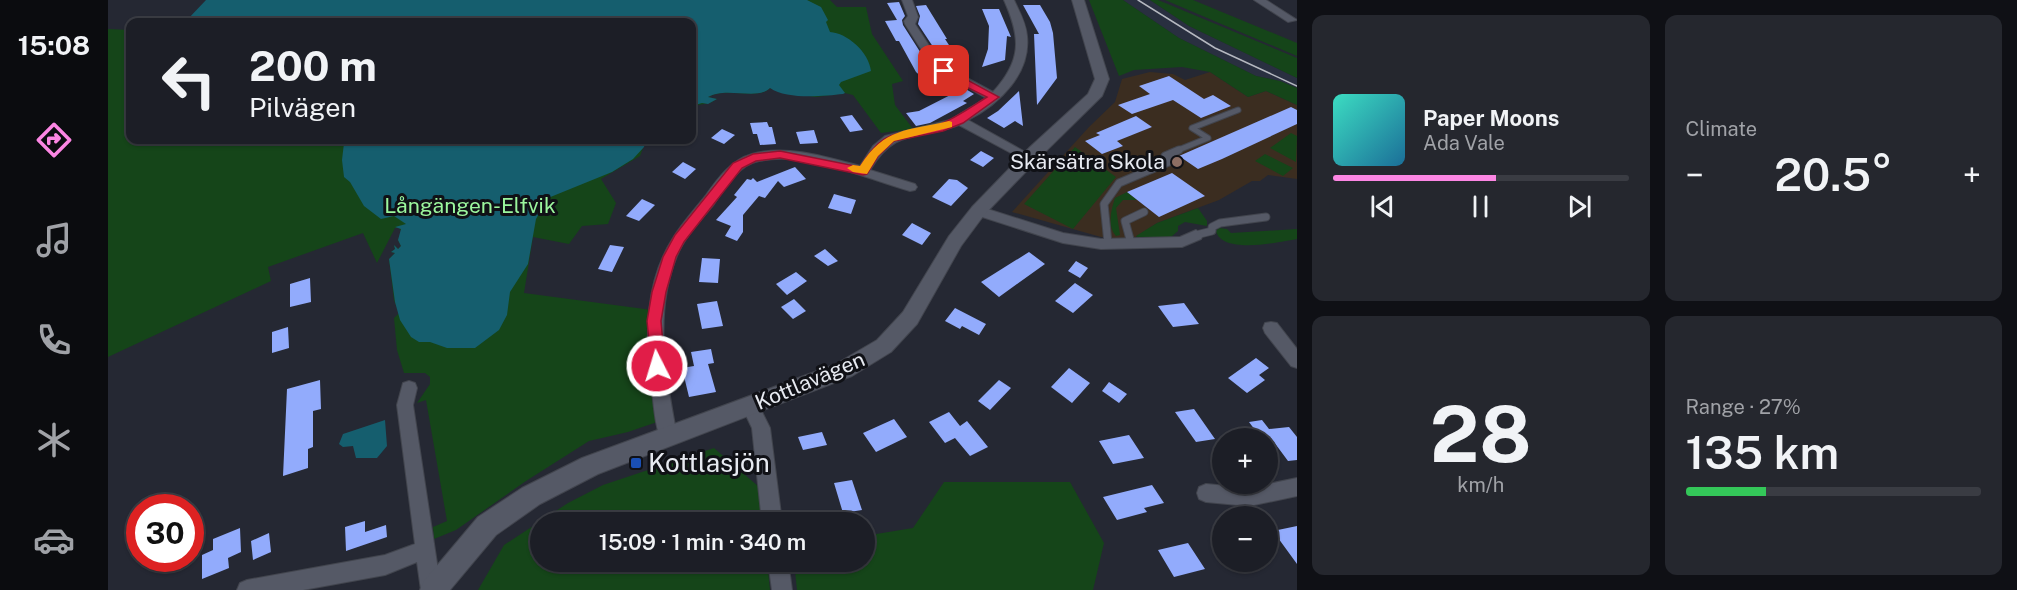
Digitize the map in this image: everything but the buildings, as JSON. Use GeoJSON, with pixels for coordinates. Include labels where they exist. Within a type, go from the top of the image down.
{"type":"FeatureCollection","features":[{"type":"Feature","properties":{"kind":"street"},"geometry":{"type":"LineString","coordinates":[[907,0],[913,17],[909,21],[910,24],[937,66],[951,76],[994,97]]}},
{"type":"Feature","properties":{"kind":"street"},"geometry":{"type":"LineString","coordinates":[[863,171],[874,154],[890,138],[939,128],[959,120],[994,97],[1007,84],[1022,52],[1022,34],[1009,0]]}},
{"type":"Feature","properties":{"kind":"street","name":"Kottlavägen"},"geometry":{"type":"LineString","coordinates":[[432,590],[476,538],[499,516],[561,480],[668,436],[844,370],[884,346],[910,318],[955,241],[978,211],[1095,96],[1102,79],[1078,0]]}},
{"type":"Feature","properties":{"kind":"street"},"geometry":{"type":"LineString","coordinates":[[1259,0],[1292,20]]}},
{"type":"Feature","properties":{"kind":"street"},"geometry":{"type":"LineString","coordinates":[[959,120],[1030,158]]}},
{"type":"Feature","properties":{"kind":"street"},"geometry":{"type":"LineString","coordinates":[[668,436],[659,385],[654,321],[664,275],[680,239],[720,185],[738,166],[746,160],[780,155],[863,171],[910,187]]}},
{"type":"Feature","properties":{"kind":"street"},"geometry":{"type":"LineString","coordinates":[[978,211],[1063,238],[1108,243],[1182,242],[1196,235]]}},
{"type":"Feature","properties":{"kind":"street"},"geometry":{"type":"LineString","coordinates":[[1271,328],[1297,361]]}},
{"type":"Feature","properties":{"kind":"street"},"geometry":{"type":"LineString","coordinates":[[409,388],[405,405],[424,550],[432,590]]}},
{"type":"Feature","properties":{"kind":"street"},"geometry":{"type":"LineString","coordinates":[[751,406],[761,428],[771,512]]}},
{"type":"Feature","properties":{"kind":"street"},"geometry":{"type":"LineString","coordinates":[[1206,493],[1249,497],[1297,487]]}},
{"type":"Feature","properties":{"kind":"street"},"geometry":{"type":"LineString","coordinates":[[247,590],[385,565],[424,550]]}},
{"type":"Feature","properties":{"kind":"street"},"geometry":{"type":"LineString","coordinates":[[780,572],[782,590]]}},
{"type":"Feature","properties":{"kind":"lane"},"geometry":{"type":"LineString","coordinates":[[1108,243],[1104,204],[1119,183],[1172,161],[1165,156],[1208,138],[1192,128],[1238,110]]}},
{"type":"Feature","properties":{"kind":"lane"},"geometry":{"type":"LineString","coordinates":[[1131,243],[1125,221],[1144,212]]}},
{"type":"Feature","properties":{"kind":"lane"},"geometry":{"type":"LineString","coordinates":[[1196,235],[1212,231],[1212,227],[1220,223],[1266,217]]}},
{"type":"Feature","properties":{"kind":"shaded area"},"geometry":{"type":"Polygon","coordinates":[[[1123,0],[1150,0],[1189,26],[1297,78],[1297,88],[1280,81],[1256,76],[1179,38],[1123,0]]]}},
{"type":"Feature","properties":{"kind":"shaded area","name":"Skärsätra Skola"},"geometry":{"type":"Polygon","coordinates":[[[1150,72],[1173,74],[1185,80],[1210,72],[1248,97],[1266,91],[1297,105],[1297,179],[1268,175],[1260,181],[1252,181],[1219,200],[1157,223],[1131,240],[1101,237],[1012,212],[1089,127],[1115,102],[1122,79],[1150,72]]]}},
{"type":"Feature","properties":{"kind":"green space"},"geometry":{"type":"Polygon","coordinates":[[[214,0],[830,0],[837,7],[866,7],[872,34],[903,81],[892,84],[895,105],[913,129],[881,133],[853,95],[845,93],[816,97],[779,92],[770,88],[757,93],[715,94],[708,97],[717,99],[710,103],[696,105],[696,18],[201,18],[214,0]]]}},
{"type":"Feature","properties":{"kind":"green space"},"geometry":{"type":"Polygon","coordinates":[[[1089,0],[1123,0],[1179,38],[1256,76],[1280,81],[1297,88],[1297,105],[1266,91],[1248,97],[1210,72],[1182,67],[1134,70],[1119,76],[1089,0]]]}},
{"type":"Feature","properties":{"kind":"green space"},"geometry":{"type":"Polygon","coordinates":[[[1150,0],[1158,0],[1297,58],[1297,78],[1189,26],[1150,0]]]}},
{"type":"Feature","properties":{"kind":"green space"},"geometry":{"type":"Polygon","coordinates":[[[1165,0],[1193,0],[1297,43],[1297,56],[1165,0]]]}},
{"type":"Feature","properties":{"kind":"green space"},"geometry":{"type":"Polygon","coordinates":[[[108,29],[126,30],[126,144],[644,144],[640,156],[601,179],[616,203],[608,224],[582,226],[569,244],[533,237],[524,293],[652,310],[660,421],[628,432],[589,441],[456,530],[434,539],[433,527],[447,521],[426,400],[417,403],[430,384],[430,377],[425,373],[404,373],[397,350],[394,318],[399,313],[394,300],[389,259],[395,253],[391,252],[395,249],[394,245],[398,249],[401,246],[398,240],[402,232],[399,228],[395,228],[377,263],[363,233],[268,267],[271,281],[108,357],[108,29]]]}},
{"type":"Feature","properties":{"kind":"green space"},"geometry":{"type":"Polygon","coordinates":[[[1291,133],[1297,136],[1296,162],[1270,148],[1291,133]]]}},
{"type":"Feature","properties":{"kind":"green space"},"geometry":{"type":"Polygon","coordinates":[[[1075,147],[1116,177],[1073,229],[1024,204],[1075,147]]]}},
{"type":"Feature","properties":{"kind":"green space"},"geometry":{"type":"Polygon","coordinates":[[[1265,154],[1293,168],[1283,176],[1255,161],[1265,154]]]}},
{"type":"Feature","properties":{"kind":"green space"},"geometry":{"type":"Polygon","coordinates":[[[1127,192],[1137,200],[1123,200],[1116,208],[1120,235],[1116,236],[1111,228],[1112,208],[1115,198],[1127,192]]]}},
{"type":"Feature","properties":{"kind":"green space"},"geometry":{"type":"Polygon","coordinates":[[[1198,208],[1207,221],[1207,226],[1185,222],[1178,226],[1178,231],[1171,237],[1140,240],[1136,236],[1157,223],[1198,208]]]}},
{"type":"Feature","properties":{"kind":"green space"},"geometry":{"type":"Polygon","coordinates":[[[1219,228],[1227,229],[1231,233],[1297,229],[1297,239],[1240,245],[1220,238],[1216,231],[1219,228]]]}},
{"type":"Feature","properties":{"kind":"green space"},"geometry":{"type":"Polygon","coordinates":[[[714,448],[759,487],[762,512],[554,512],[603,485],[714,448]]]}},
{"type":"Feature","properties":{"kind":"green space"},"geometry":{"type":"Polygon","coordinates":[[[944,482],[1070,482],[1104,543],[1093,590],[797,590],[795,572],[875,572],[875,534],[913,528],[944,482]]]}},
{"type":"Feature","properties":{"kind":"green space"},"geometry":{"type":"Polygon","coordinates":[[[530,528],[530,572],[768,572],[770,590],[478,590],[504,545],[530,528]]]}},
{"type":"Feature","properties":{"kind":"water"},"geometry":{"type":"Polygon","coordinates":[[[206,0],[807,0],[821,7],[828,20],[826,22],[830,32],[850,40],[862,51],[871,71],[841,82],[839,85],[845,93],[843,94],[796,96],[770,88],[757,93],[715,94],[708,97],[717,99],[708,104],[696,105],[696,18],[189,18],[206,0]]]}},
{"type":"Feature","properties":{"kind":"water","name":"Långängen-Elfvik"},"geometry":{"type":"Polygon","coordinates":[[[344,144],[645,144],[633,159],[612,172],[548,198],[536,219],[528,264],[510,292],[507,315],[499,330],[475,348],[447,348],[430,342],[419,342],[411,337],[400,320],[389,259],[395,253],[391,252],[395,249],[394,245],[398,249],[401,246],[398,240],[401,229],[395,227],[406,224],[394,216],[381,219],[364,206],[350,182],[344,177],[342,160],[344,144]]]}},
{"type":"Feature","properties":{"kind":"water"},"geometry":{"type":"Polygon","coordinates":[[[385,420],[387,446],[377,458],[356,458],[353,446],[343,447],[339,444],[343,434],[385,420]]]}},
{"type":"Feature","properties":{"kind":"tram line"},"geometry":{"type":"LineString","coordinates":[[1138,0],[1215,48],[1297,86]]}},
{"type":"Feature","properties":{"kind":"slow traffic"},"geometry":{"type":"LineString","coordinates":[[853,168],[863,171],[874,154],[890,138],[949,124]]}},
{"type":"Feature","properties":{"kind":"place","name":"Skärsätra Skola"},"geometry":{"type":"Point","coordinates":[1177,162]}},
{"type":"Feature","properties":{"kind":"place","name":"Kottlasjön"},"geometry":{"type":"Point","coordinates":[636,463]}},
{"type":"Feature","properties":{"kind":"route"},"geometry":{"type":"LineString","coordinates":[[657,366],[654,321],[659,292],[670,257],[680,239],[712,196],[738,166],[753,158],[780,155],[863,171],[874,154],[890,138],[939,128],[959,120],[994,97],[944,71]]}}]}
